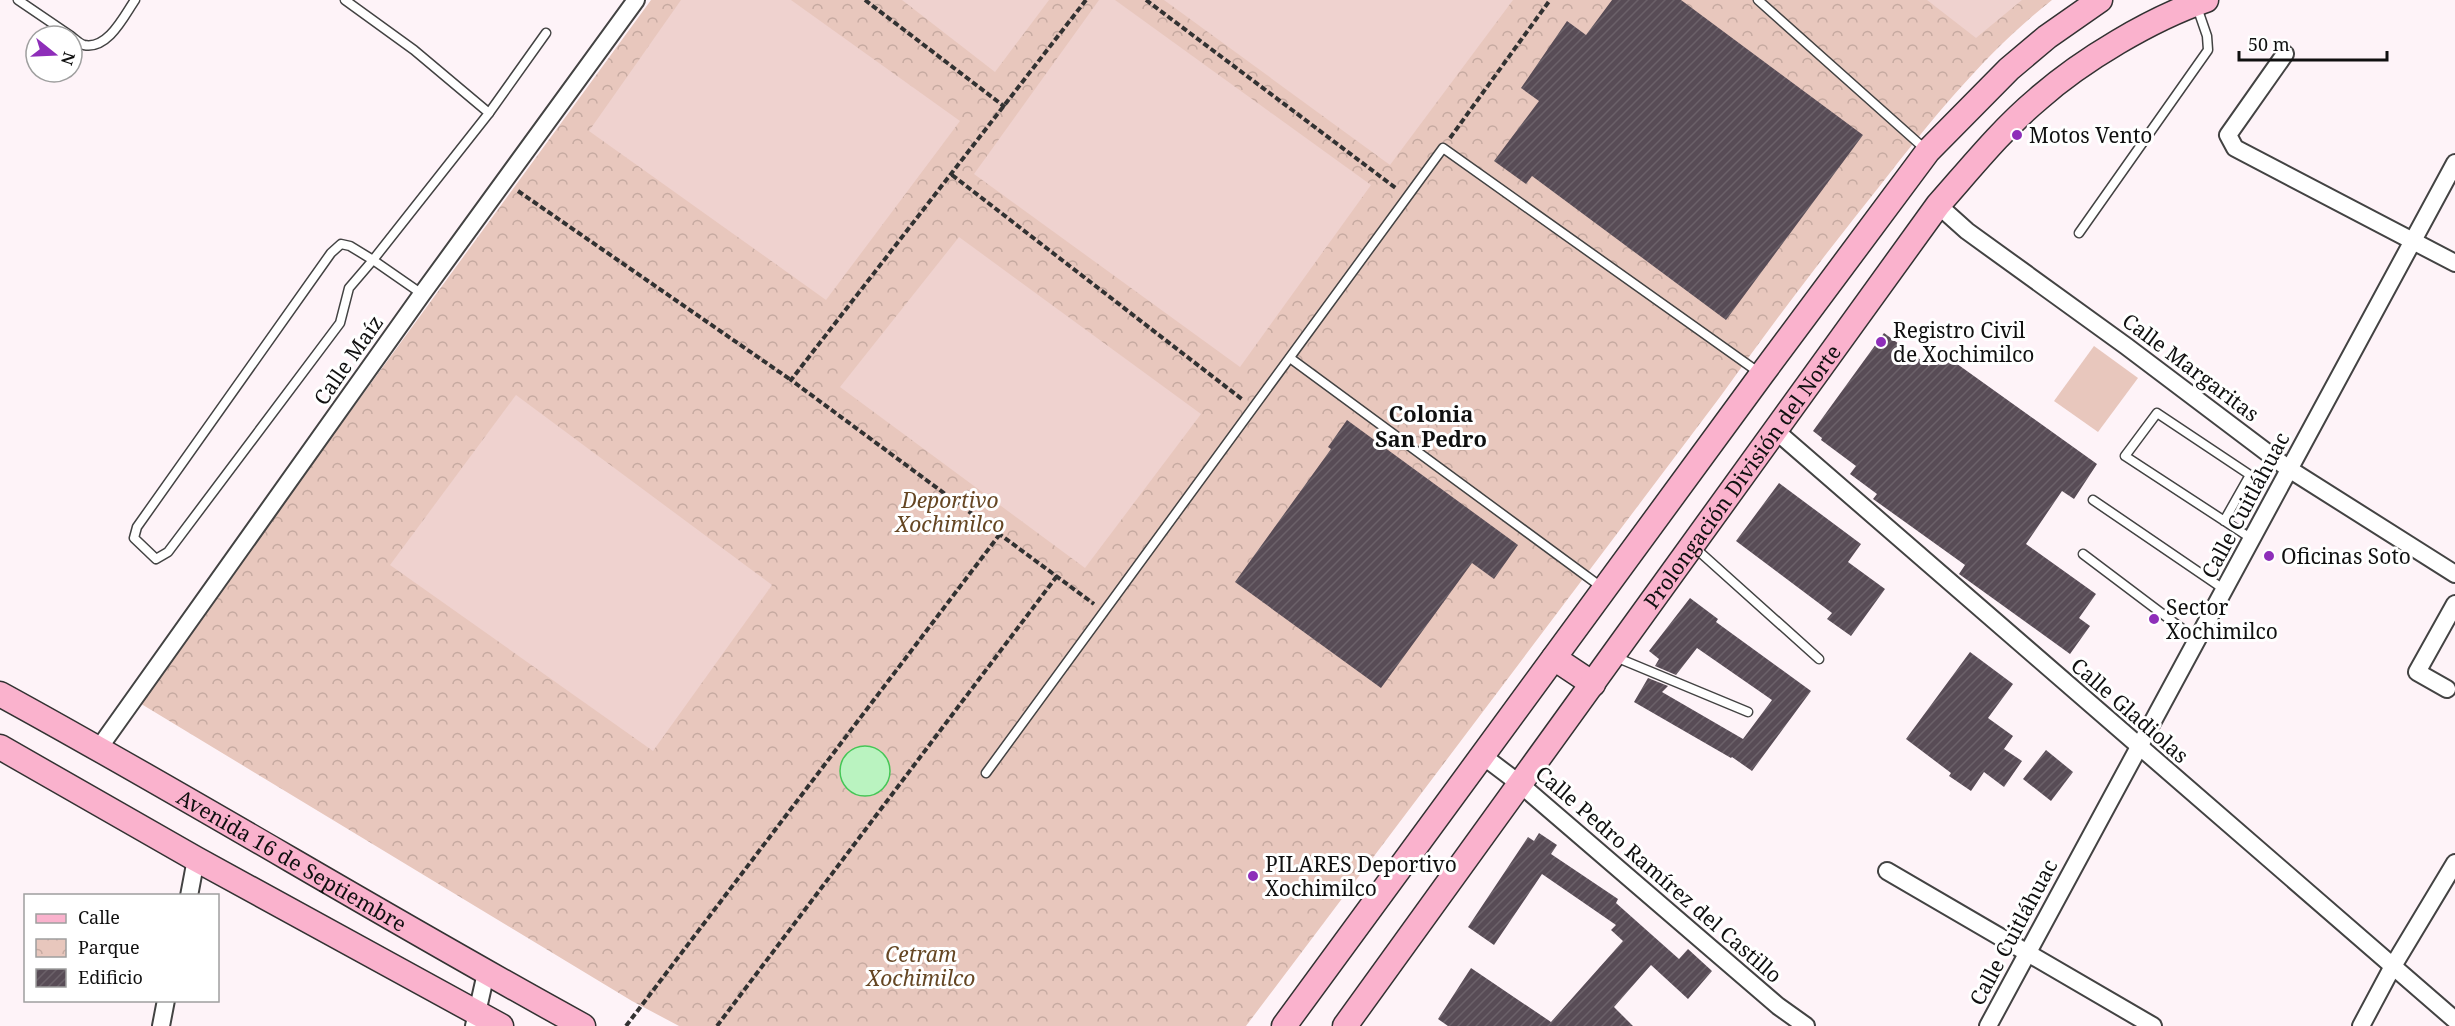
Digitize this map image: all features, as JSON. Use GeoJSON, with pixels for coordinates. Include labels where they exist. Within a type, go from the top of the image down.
{"type":"FeatureCollection","features":[{"type":"Feature","properties":{"kind":"main road","name":"Prolongación División del Norte"},"geometry":{"type":"LineString","coordinates":[[1284,1026],[1928,151],[2010,69],[2047,37],[2100,0]]}},
{"type":"Feature","properties":{"kind":"main road","name":"Prolongación División del Norte"},"geometry":{"type":"LineString","coordinates":[[1345,1026],[1938,205],[2038,98],[2130,35],[2195,1]]}},
{"type":"Feature","properties":{"kind":"main road"},"geometry":{"type":"LineString","coordinates":[[1554,658],[1593,684]]}},
{"type":"Feature","properties":{"kind":"main road","name":"Avenida 16 de Septiembre"},"geometry":{"type":"LineString","coordinates":[[0,694],[99,748],[486,973],[583,1026]]}},
{"type":"Feature","properties":{"kind":"main road","name":"Avenida 16 de Septiembre"},"geometry":{"type":"LineString","coordinates":[[1,750],[196,859],[475,1020],[501,1026]]}},
{"type":"Feature","properties":{"kind":"street","name":"Calle Maíz"},"geometry":{"type":"LineString","coordinates":[[99,748],[422,294],[636,0]]}},
{"type":"Feature","properties":{"kind":"street"},"geometry":{"type":"LineString","coordinates":[[2285,54],[2228,135],[2235,148],[2455,263]]}},
{"type":"Feature","properties":{"kind":"street","name":"Calle Cuitláhuac"},"geometry":{"type":"LineString","coordinates":[[1988,1026],[2455,163]]}},
{"type":"Feature","properties":{"kind":"street","name":"Calle Margaritas"},"geometry":{"type":"LineString","coordinates":[[1938,205],[1967,231],[2126,345],[2289,469],[2455,574]]}},
{"type":"Feature","properties":{"kind":"street","name":"Calle Gladiolas"},"geometry":{"type":"LineString","coordinates":[[1776,431],[2137,747],[2455,1020]]}},
{"type":"Feature","properties":{"kind":"street"},"geometry":{"type":"LineString","coordinates":[[2447,689],[2416,672],[2455,604]]}},
{"type":"Feature","properties":{"kind":"street","name":"Calle Pedro Ramírez del Castillo"},"geometry":{"type":"LineString","coordinates":[[1483,756],[1520,784],[1740,973],[1806,1026]]}},
{"type":"Feature","properties":{"kind":"street"},"geometry":{"type":"LineString","coordinates":[[189,894],[196,859]]}},
{"type":"Feature","properties":{"kind":"street"},"geometry":{"type":"LineString","coordinates":[[2361,1026],[2393,966],[2455,863]]}},
{"type":"Feature","properties":{"kind":"street"},"geometry":{"type":"LineString","coordinates":[[1887,871],[2153,1026]]}},
{"type":"Feature","properties":{"kind":"street"},"geometry":{"type":"LineString","coordinates":[[475,1020],[486,973]]}},
{"type":"Feature","properties":{"kind":"street"},"geometry":{"type":"LineString","coordinates":[[161,1026],[166,1002]]}},
{"type":"Feature","properties":{"kind":"lane"},"geometry":{"type":"LineString","coordinates":[[18,0],[53,24]]}},
{"type":"Feature","properties":{"kind":"lane"},"geometry":{"type":"LineString","coordinates":[[84,45],[98,43],[110,36],[135,0]]}},
{"type":"Feature","properties":{"kind":"lane"},"geometry":{"type":"LineString","coordinates":[[345,0],[414,50],[489,113]]}},
{"type":"Feature","properties":{"kind":"lane"},"geometry":{"type":"LineString","coordinates":[[1758,0],[1928,151]]}},
{"type":"Feature","properties":{"kind":"lane"},"geometry":{"type":"LineString","coordinates":[[2079,233],[2208,50],[2207,36],[2195,1]]}},
{"type":"Feature","properties":{"kind":"lane"},"geometry":{"type":"LineString","coordinates":[[422,294],[373,260],[350,246],[341,244],[331,253],[137,527],[134,538],[156,559],[168,552],[340,323],[349,288],[373,260],[489,113],[546,33]]}},
{"type":"Feature","properties":{"kind":"lane"},"geometry":{"type":"LineString","coordinates":[[986,772],[1443,148],[1762,374]]}},
{"type":"Feature","properties":{"kind":"lane"},"geometry":{"type":"LineString","coordinates":[[1290,358],[1605,590]]}},
{"type":"Feature","properties":{"kind":"lane"},"geometry":{"type":"LineString","coordinates":[[2224,521],[2250,475],[2157,413],[2125,456],[2252,540]]}},
{"type":"Feature","properties":{"kind":"lane"},"geometry":{"type":"LineString","coordinates":[[2093,500],[2225,591]]}},
{"type":"Feature","properties":{"kind":"lane"},"geometry":{"type":"LineString","coordinates":[[1693,546],[1819,659]]}},
{"type":"Feature","properties":{"kind":"lane"},"geometry":{"type":"LineString","coordinates":[[2083,554],[2197,640]]}},
{"type":"Feature","properties":{"kind":"lane"},"geometry":{"type":"LineString","coordinates":[[1613,656],[1748,712]]}},
{"type":"Feature","properties":{"kind":"path"},"geometry":{"type":"LineString","coordinates":[[865,0],[1005,107]]}},
{"type":"Feature","properties":{"kind":"path"},"geometry":{"type":"LineString","coordinates":[[791,380],[1086,0]]}},
{"type":"Feature","properties":{"kind":"path"},"geometry":{"type":"LineString","coordinates":[[1146,0],[1407,196]]}},
{"type":"Feature","properties":{"kind":"path"},"geometry":{"type":"LineString","coordinates":[[1443,148],[1550,0]]}},
{"type":"Feature","properties":{"kind":"path"},"geometry":{"type":"LineString","coordinates":[[952,175],[1253,408]]}},
{"type":"Feature","properties":{"kind":"path"},"geometry":{"type":"LineString","coordinates":[[505,182],[791,380],[1105,612]]}},
{"type":"Feature","properties":{"kind":"path"},"geometry":{"type":"LineString","coordinates":[[626,1026],[1000,534]]}},
{"type":"Feature","properties":{"kind":"path"},"geometry":{"type":"LineString","coordinates":[[717,1026],[1057,576]]}},
{"type":"Feature","properties":{"kind":"green space","name":"Deportivo Xochimilco"},"geometry":{"type":"Polygon","coordinates":[[[651,0],[2052,0],[2005,41],[1961,87],[1861,209],[1246,1026],[679,1026],[632,1001],[138,702],[651,0]]]}},
{"type":"Feature","properties":{"kind":"green space"},"geometry":{"type":"Polygon","coordinates":[[[2094,346],[2138,378],[2098,432],[2054,401],[2094,346]]]}},
{"type":"Feature","properties":{"kind":"shaded area"},"geometry":{"type":"Polygon","coordinates":[[[681,0],[791,0],[960,121],[826,300],[589,131],[681,0]]]}},
{"type":"Feature","properties":{"kind":"shaded area"},"geometry":{"type":"Polygon","coordinates":[[[902,0],[1049,0],[995,72],[902,0]]]}},
{"type":"Feature","properties":{"kind":"shaded area"},"geometry":{"type":"Polygon","coordinates":[[[1099,0],[1115,0],[1371,185],[1240,367],[974,174],[1099,0]]]}},
{"type":"Feature","properties":{"kind":"shaded area"},"geometry":{"type":"Polygon","coordinates":[[[1164,0],[1513,0],[1390,165],[1164,0]]]}},
{"type":"Feature","properties":{"kind":"shaded area"},"geometry":{"type":"Polygon","coordinates":[[[1927,0],[2022,0],[1976,38],[1927,0]]]}},
{"type":"Feature","properties":{"kind":"shaded area"},"geometry":{"type":"Polygon","coordinates":[[[959,237],[1201,414],[1085,568],[840,387],[959,237]]]}},
{"type":"Feature","properties":{"kind":"shaded area"},"geometry":{"type":"Polygon","coordinates":[[[516,395],[772,585],[653,751],[390,565],[516,395]]]}},
{"type":"Feature","properties":{"kind":"shaded area"},"geometry":{"type":"Polygon","coordinates":[[[860,746],[870,746],[883,753],[890,766],[890,776],[883,789],[870,796],[860,796],[851,792],[844,785],[840,776],[840,766],[844,757],[851,750],[860,746]]]}},
{"type":"Feature","properties":{"kind":"building"},"geometry":{"type":"Polygon","coordinates":[[[1612,0],[1681,0],[1863,135],[1726,320],[1532,176],[1526,184],[1494,161],[1539,101],[1521,88],[1567,21],[1586,35],[1612,0]]]}},
{"type":"Feature","properties":{"kind":"building"},"geometry":{"type":"Polygon","coordinates":[[[1884,333],[1929,366],[1939,351],[2097,464],[2074,499],[2062,491],[2026,544],[2096,594],[2079,618],[2090,626],[2070,654],[1959,574],[1965,565],[1873,499],[1877,494],[1850,474],[1856,466],[1821,440],[1822,438],[1813,431],[1884,333]]]}},
{"type":"Feature","properties":{"kind":"building"},"geometry":{"type":"Polygon","coordinates":[[[1347,420],[1518,545],[1494,579],[1472,563],[1381,688],[1235,582],[1331,449],[1328,447],[1347,420]]]}},
{"type":"Feature","properties":{"kind":"building"},"geometry":{"type":"Polygon","coordinates":[[[1779,483],[1861,544],[1848,562],[1885,589],[1851,636],[1827,619],[1832,613],[1736,541],[1779,483]]]}},
{"type":"Feature","properties":{"kind":"building"},"geometry":{"type":"Polygon","coordinates":[[[1690,598],[1718,619],[1716,622],[1811,691],[1752,771],[1732,757],[1634,702],[1648,678],[1668,686],[1662,692],[1743,739],[1772,700],[1697,648],[1676,675],[1655,666],[1659,659],[1649,651],[1690,598]]]}},
{"type":"Feature","properties":{"kind":"building"},"geometry":{"type":"Polygon","coordinates":[[[1970,652],[2013,684],[1988,718],[2013,736],[2004,749],[2022,761],[2004,787],[1984,772],[1971,791],[1949,776],[1951,773],[1906,739],[1970,652]]]}},
{"type":"Feature","properties":{"kind":"building"},"geometry":{"type":"Polygon","coordinates":[[[2046,750],[2073,772],[2051,801],[2023,779],[2046,750]]]}},
{"type":"Feature","properties":{"kind":"building"},"geometry":{"type":"Polygon","coordinates":[[[1539,833],[1557,845],[1551,854],[1618,899],[1616,903],[1679,959],[1688,949],[1712,971],[1688,999],[1651,965],[1614,1007],[1633,1026],[1448,1026],[1438,1019],[1471,968],[1551,1022],[1623,941],[1611,930],[1616,925],[1542,874],[1494,945],[1468,927],[1528,837],[1534,841],[1539,833]]]}},
{"type":"Feature","properties":{"kind":"place","name":"Motos Vento"},"geometry":{"type":"Point","coordinates":[2017,135]}},
{"type":"Feature","properties":{"kind":"place","name":"Registro Civil de Xochimilco"},"geometry":{"type":"Point","coordinates":[1881,342]}},
{"type":"Feature","properties":{"kind":"place","name":"Oficinas Soto"},"geometry":{"type":"Point","coordinates":[2269,556]}},
{"type":"Feature","properties":{"kind":"place","name":"Sector Xochimilco"},"geometry":{"type":"Point","coordinates":[2154,619]}},
{"type":"Feature","properties":{"kind":"place","name":"PILARES Deportivo Xochimilco"},"geometry":{"type":"Point","coordinates":[1253,876]}},
{"type":"Feature","properties":{"kind":"district","name":"Colonia San Pedro"},"geometry":{"type":"Point","coordinates":[1431,426]}},
{"type":"Feature","properties":{"kind":"park label","name":"Cetram Xochimilco"},"geometry":{"type":"Point","coordinates":[921,966]}}]}
